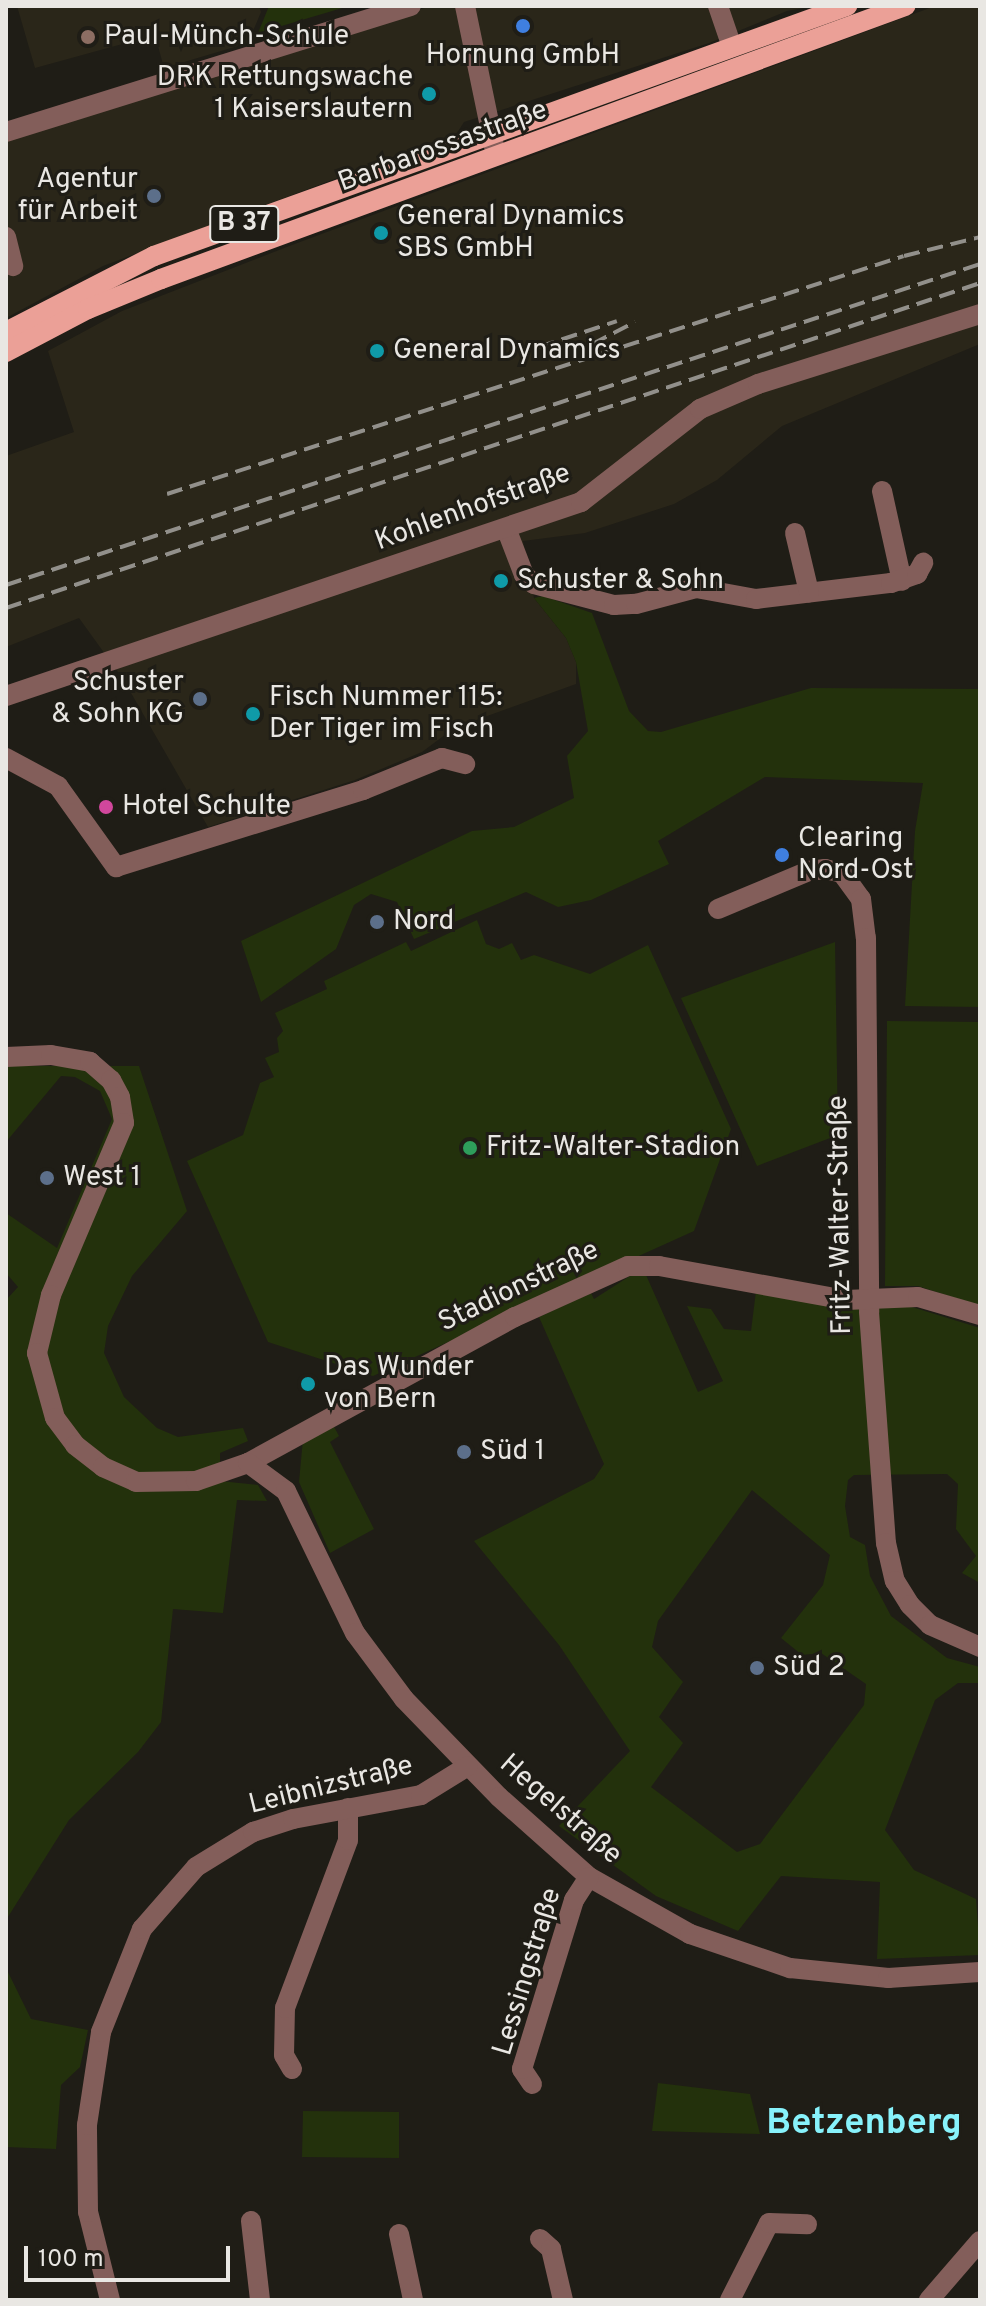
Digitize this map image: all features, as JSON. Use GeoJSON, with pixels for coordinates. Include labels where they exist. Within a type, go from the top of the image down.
{"type":"FeatureCollection","features":[{"type":"Feature","properties":{"kind":"main road","name":"Barbarossastraße"},"geometry":{"type":"LineString","coordinates":[[6,332],[154,256],[490,131],[847,6]]}},
{"type":"Feature","properties":{"kind":"main road","name":"Barbarossastraße"},"geometry":{"type":"LineString","coordinates":[[6,352],[125,294],[905,6]]}},
{"type":"Feature","properties":{"kind":"street"},"geometry":{"type":"LineString","coordinates":[[6,132],[411,6]]}},
{"type":"Feature","properties":{"kind":"street"},"geometry":{"type":"LineString","coordinates":[[465,6],[497,156]]}},
{"type":"Feature","properties":{"kind":"street"},"geometry":{"type":"LineString","coordinates":[[718,6],[732,47]]}},
{"type":"Feature","properties":{"kind":"street"},"geometry":{"type":"LineString","coordinates":[[6,237],[13,266]]}},
{"type":"Feature","properties":{"kind":"street","name":"Kohlenhofstraße"},"geometry":{"type":"LineString","coordinates":[[6,696],[581,502],[605,488],[672,427],[739,391],[980,314]]}},
{"type":"Feature","properties":{"kind":"street"},"geometry":{"type":"LineString","coordinates":[[882,491],[902,581]]}},
{"type":"Feature","properties":{"kind":"street"},"geometry":{"type":"LineString","coordinates":[[506,528],[529,580],[593,601],[636,604],[696,588],[741,599],[809,592],[902,581],[923,563]]}},
{"type":"Feature","properties":{"kind":"street"},"geometry":{"type":"LineString","coordinates":[[795,533],[809,592]]}},
{"type":"Feature","properties":{"kind":"street"},"geometry":{"type":"LineString","coordinates":[[6,758],[58,786],[116,867],[363,790],[442,758],[465,764]]}},
{"type":"Feature","properties":{"kind":"street","name":"Fritz-Walter-Straße"},"geometry":{"type":"LineString","coordinates":[[718,909],[809,871],[825,869],[842,873],[861,899],[866,938],[868,1297],[886,1543],[895,1581],[930,1625],[980,1647]]}},
{"type":"Feature","properties":{"kind":"street","name":"Stadionstraße"},"geometry":{"type":"LineString","coordinates":[[6,1057],[51,1055],[90,1062],[111,1080],[124,1115],[40,1327],[37,1353],[55,1418],[75,1445],[103,1467],[136,1482],[196,1481],[248,1463],[515,1317],[628,1266],[659,1266],[846,1300],[918,1297],[980,1315]]}},
{"type":"Feature","properties":{"kind":"street","name":"Hegelstraße"},"geometry":{"type":"LineString","coordinates":[[248,1463],[286,1491],[355,1633],[404,1699],[468,1766],[589,1877],[690,1934],[790,1968],[888,1978],[980,1972]]}},
{"type":"Feature","properties":{"kind":"street","name":"Leibnizstraße"},"geometry":{"type":"LineString","coordinates":[[110,2300],[88,2212],[87,2125],[101,2032],[131,1948],[166,1897],[215,1853],[273,1824],[421,1795],[468,1766]]}},
{"type":"Feature","properties":{"kind":"street"},"geometry":{"type":"LineString","coordinates":[[292,2069],[284,2055],[285,2008],[348,1840],[348,1808]]}},
{"type":"Feature","properties":{"kind":"street","name":"Lessingstraße"},"geometry":{"type":"LineString","coordinates":[[532,2084],[522,2069],[574,1900],[589,1877]]}},
{"type":"Feature","properties":{"kind":"street"},"geometry":{"type":"LineString","coordinates":[[251,2221],[260,2300]]}},
{"type":"Feature","properties":{"kind":"street"},"geometry":{"type":"LineString","coordinates":[[730,2300],[769,2223],[807,2224]]}},
{"type":"Feature","properties":{"kind":"street"},"geometry":{"type":"LineString","coordinates":[[399,2234],[413,2300]]}},
{"type":"Feature","properties":{"kind":"street"},"geometry":{"type":"LineString","coordinates":[[540,2239],[551,2249],[563,2300]]}},
{"type":"Feature","properties":{"kind":"street"},"geometry":{"type":"LineString","coordinates":[[929,2300],[978,2251]]}},
{"type":"Feature","properties":{"kind":"shaded area","name":"Paul-Münch-Schule"},"geometry":{"type":"Polygon","coordinates":[[[17,6],[259,6],[261,12],[248,43],[164,68],[155,35],[35,68],[17,6]]]}},
{"type":"Feature","properties":{"kind":"shaded area"},"geometry":{"type":"Polygon","coordinates":[[[431,6],[814,6],[787,11],[709,43],[464,122],[457,133],[103,266],[6,318],[6,254],[12,252],[6,227],[6,136],[431,6]]]}},
{"type":"Feature","properties":{"kind":"shaded area"},"geometry":{"type":"Polygon","coordinates":[[[935,6],[980,6],[980,344],[782,426],[717,480],[674,504],[585,533],[523,541],[534,598],[566,638],[576,662],[576,684],[454,728],[422,752],[355,780],[208,827],[123,679],[79,618],[6,647],[6,456],[74,432],[48,351],[122,311],[935,6]]]}},
{"type":"Feature","properties":{"kind":"green space"},"geometry":{"type":"Polygon","coordinates":[[[269,6],[349,6],[258,33],[269,6]]]}},
{"type":"Feature","properties":{"kind":"green space"},"geometry":{"type":"Polygon","coordinates":[[[543,596],[592,613],[629,711],[648,731],[661,732],[811,688],[980,689],[980,1007],[905,1006],[915,831],[923,783],[765,777],[658,841],[669,864],[591,900],[558,907],[526,892],[414,939],[397,902],[371,894],[354,905],[336,949],[261,1002],[241,941],[472,831],[514,827],[574,798],[567,756],[588,731],[576,662],[566,638],[534,598],[543,596]]]}},
{"type":"Feature","properties":{"kind":"green space","name":"Fritz-Walter-Stadion"},"geometry":{"type":"Polygon","coordinates":[[[477,920],[486,944],[499,949],[512,943],[521,960],[534,955],[590,974],[648,945],[731,1129],[694,1231],[373,1376],[268,1342],[187,1161],[243,1135],[260,1083],[274,1077],[265,1058],[279,1052],[277,1038],[283,1031],[275,1013],[327,989],[324,981],[406,942],[411,951],[477,920]]]}},
{"type":"Feature","properties":{"kind":"green space"},"geometry":{"type":"Polygon","coordinates":[[[835,942],[838,1135],[757,1166],[681,998],[835,942]]]}},
{"type":"Feature","properties":{"kind":"green space"},"geometry":{"type":"Polygon","coordinates":[[[887,1021],[980,1022],[980,1306],[918,1286],[885,1286],[887,1021]]]}},
{"type":"Feature","properties":{"kind":"green space"},"geometry":{"type":"Polygon","coordinates":[[[6,1066],[139,1066],[187,1211],[132,1276],[108,1326],[104,1353],[124,1397],[157,1428],[178,1437],[243,1428],[248,1441],[220,1453],[220,1481],[258,1485],[267,1501],[237,1500],[223,1613],[173,1609],[161,1722],[138,1752],[69,1820],[6,1920],[6,1300],[18,1287],[6,1273],[6,1213],[57,1248],[112,1119],[100,1091],[75,1077],[61,1076],[6,1142],[6,1066]]]}},
{"type":"Feature","properties":{"kind":"green space"},"geometry":{"type":"Polygon","coordinates":[[[646,1275],[698,1392],[723,1381],[687,1306],[711,1309],[724,1329],[751,1331],[756,1291],[912,1307],[980,1328],[980,1583],[962,1573],[976,1556],[956,1529],[958,1484],[947,1474],[854,1475],[848,1480],[845,1506],[850,1537],[865,1545],[870,1576],[891,1616],[947,1658],[980,1667],[980,1683],[958,1683],[935,1700],[885,1830],[914,1870],[976,1899],[980,1955],[877,1959],[880,1882],[781,1876],[738,1931],[656,1896],[559,1826],[630,1751],[559,1645],[474,1541],[594,1479],[604,1464],[539,1317],[591,1293],[594,1299],[630,1276],[646,1275]],[[752,1490],[658,1621],[652,1647],[683,1682],[659,1717],[683,1743],[651,1787],[737,1852],[760,1844],[864,1705],[866,1684],[821,1653],[802,1655],[781,1638],[823,1585],[830,1555],[752,1490]]]}},
{"type":"Feature","properties":{"kind":"green space"},"geometry":{"type":"Polygon","coordinates":[[[332,1423],[339,1436],[330,1442],[374,1529],[330,1553],[299,1482],[303,1439],[332,1423]]]}},
{"type":"Feature","properties":{"kind":"green space"},"geometry":{"type":"Polygon","coordinates":[[[6,1968],[31,2019],[88,2030],[80,2067],[61,2085],[56,2149],[6,2147],[6,1968]]]}},
{"type":"Feature","properties":{"kind":"green space"},"geometry":{"type":"Polygon","coordinates":[[[658,2083],[750,2094],[760,2134],[652,2131],[658,2083]]]}},
{"type":"Feature","properties":{"kind":"green space"},"geometry":{"type":"Polygon","coordinates":[[[303,2111],[399,2112],[399,2158],[302,2157],[303,2111]]]}},
{"type":"Feature","properties":{"kind":"railway"},"geometry":{"type":"LineString","coordinates":[[167,494],[904,256],[980,237]]}},
{"type":"Feature","properties":{"kind":"railway"},"geometry":{"type":"LineString","coordinates":[[6,585],[980,264]]}},
{"type":"Feature","properties":{"kind":"railway"},"geometry":{"type":"LineString","coordinates":[[6,608],[980,283]]}},
{"type":"Feature","properties":{"kind":"railway"},"geometry":{"type":"LineString","coordinates":[[539,347],[617,321]]}},
{"type":"Feature","properties":{"kind":"railway"},"geometry":{"type":"LineString","coordinates":[[571,355],[635,322]]}},
{"type":"Feature","properties":{"kind":"place","name":"Hornung GmbH"},"geometry":{"type":"Point","coordinates":[523,26]}},
{"type":"Feature","properties":{"kind":"place","name":"Paul-Münch-Schule"},"geometry":{"type":"Point","coordinates":[88,37]}},
{"type":"Feature","properties":{"kind":"place","name":"DRK Rettungswache 1 Kaiserslautern"},"geometry":{"type":"Point","coordinates":[429,94]}},
{"type":"Feature","properties":{"kind":"place","name":"Agentur für Arbeit"},"geometry":{"type":"Point","coordinates":[154,196]}},
{"type":"Feature","properties":{"kind":"place","name":"General Dynamics SBS GmbH"},"geometry":{"type":"Point","coordinates":[381,233]}},
{"type":"Feature","properties":{"kind":"place","name":"General Dynamics"},"geometry":{"type":"Point","coordinates":[377,351]}},
{"type":"Feature","properties":{"kind":"place","name":"Schuster & Sohn"},"geometry":{"type":"Point","coordinates":[501,581]}},
{"type":"Feature","properties":{"kind":"place","name":"Schuster & Sohn KG"},"geometry":{"type":"Point","coordinates":[200,699]}},
{"type":"Feature","properties":{"kind":"place","name":"Fisch Nummer 115: Der Tiger im Fisch"},"geometry":{"type":"Point","coordinates":[253,714]}},
{"type":"Feature","properties":{"kind":"place","name":"Hotel Schulte"},"geometry":{"type":"Point","coordinates":[106,807]}},
{"type":"Feature","properties":{"kind":"place","name":"Clearing Nord-Ost"},"geometry":{"type":"Point","coordinates":[782,855]}},
{"type":"Feature","properties":{"kind":"place","name":"Nord"},"geometry":{"type":"Point","coordinates":[377,922]}},
{"type":"Feature","properties":{"kind":"place","name":"Fritz-Walter-Stadion"},"geometry":{"type":"Point","coordinates":[470,1148]}},
{"type":"Feature","properties":{"kind":"place","name":"West 1"},"geometry":{"type":"Point","coordinates":[47,1178]}},
{"type":"Feature","properties":{"kind":"place","name":"Das Wunder von Bern"},"geometry":{"type":"Point","coordinates":[308,1384]}},
{"type":"Feature","properties":{"kind":"place","name":"Süd 1"},"geometry":{"type":"Point","coordinates":[464,1452]}},
{"type":"Feature","properties":{"kind":"place","name":"Süd 2"},"geometry":{"type":"Point","coordinates":[757,1668]}},
{"type":"Feature","properties":{"kind":"district","name":"Betzenberg"},"geometry":{"type":"Point","coordinates":[864,2125]}}]}
